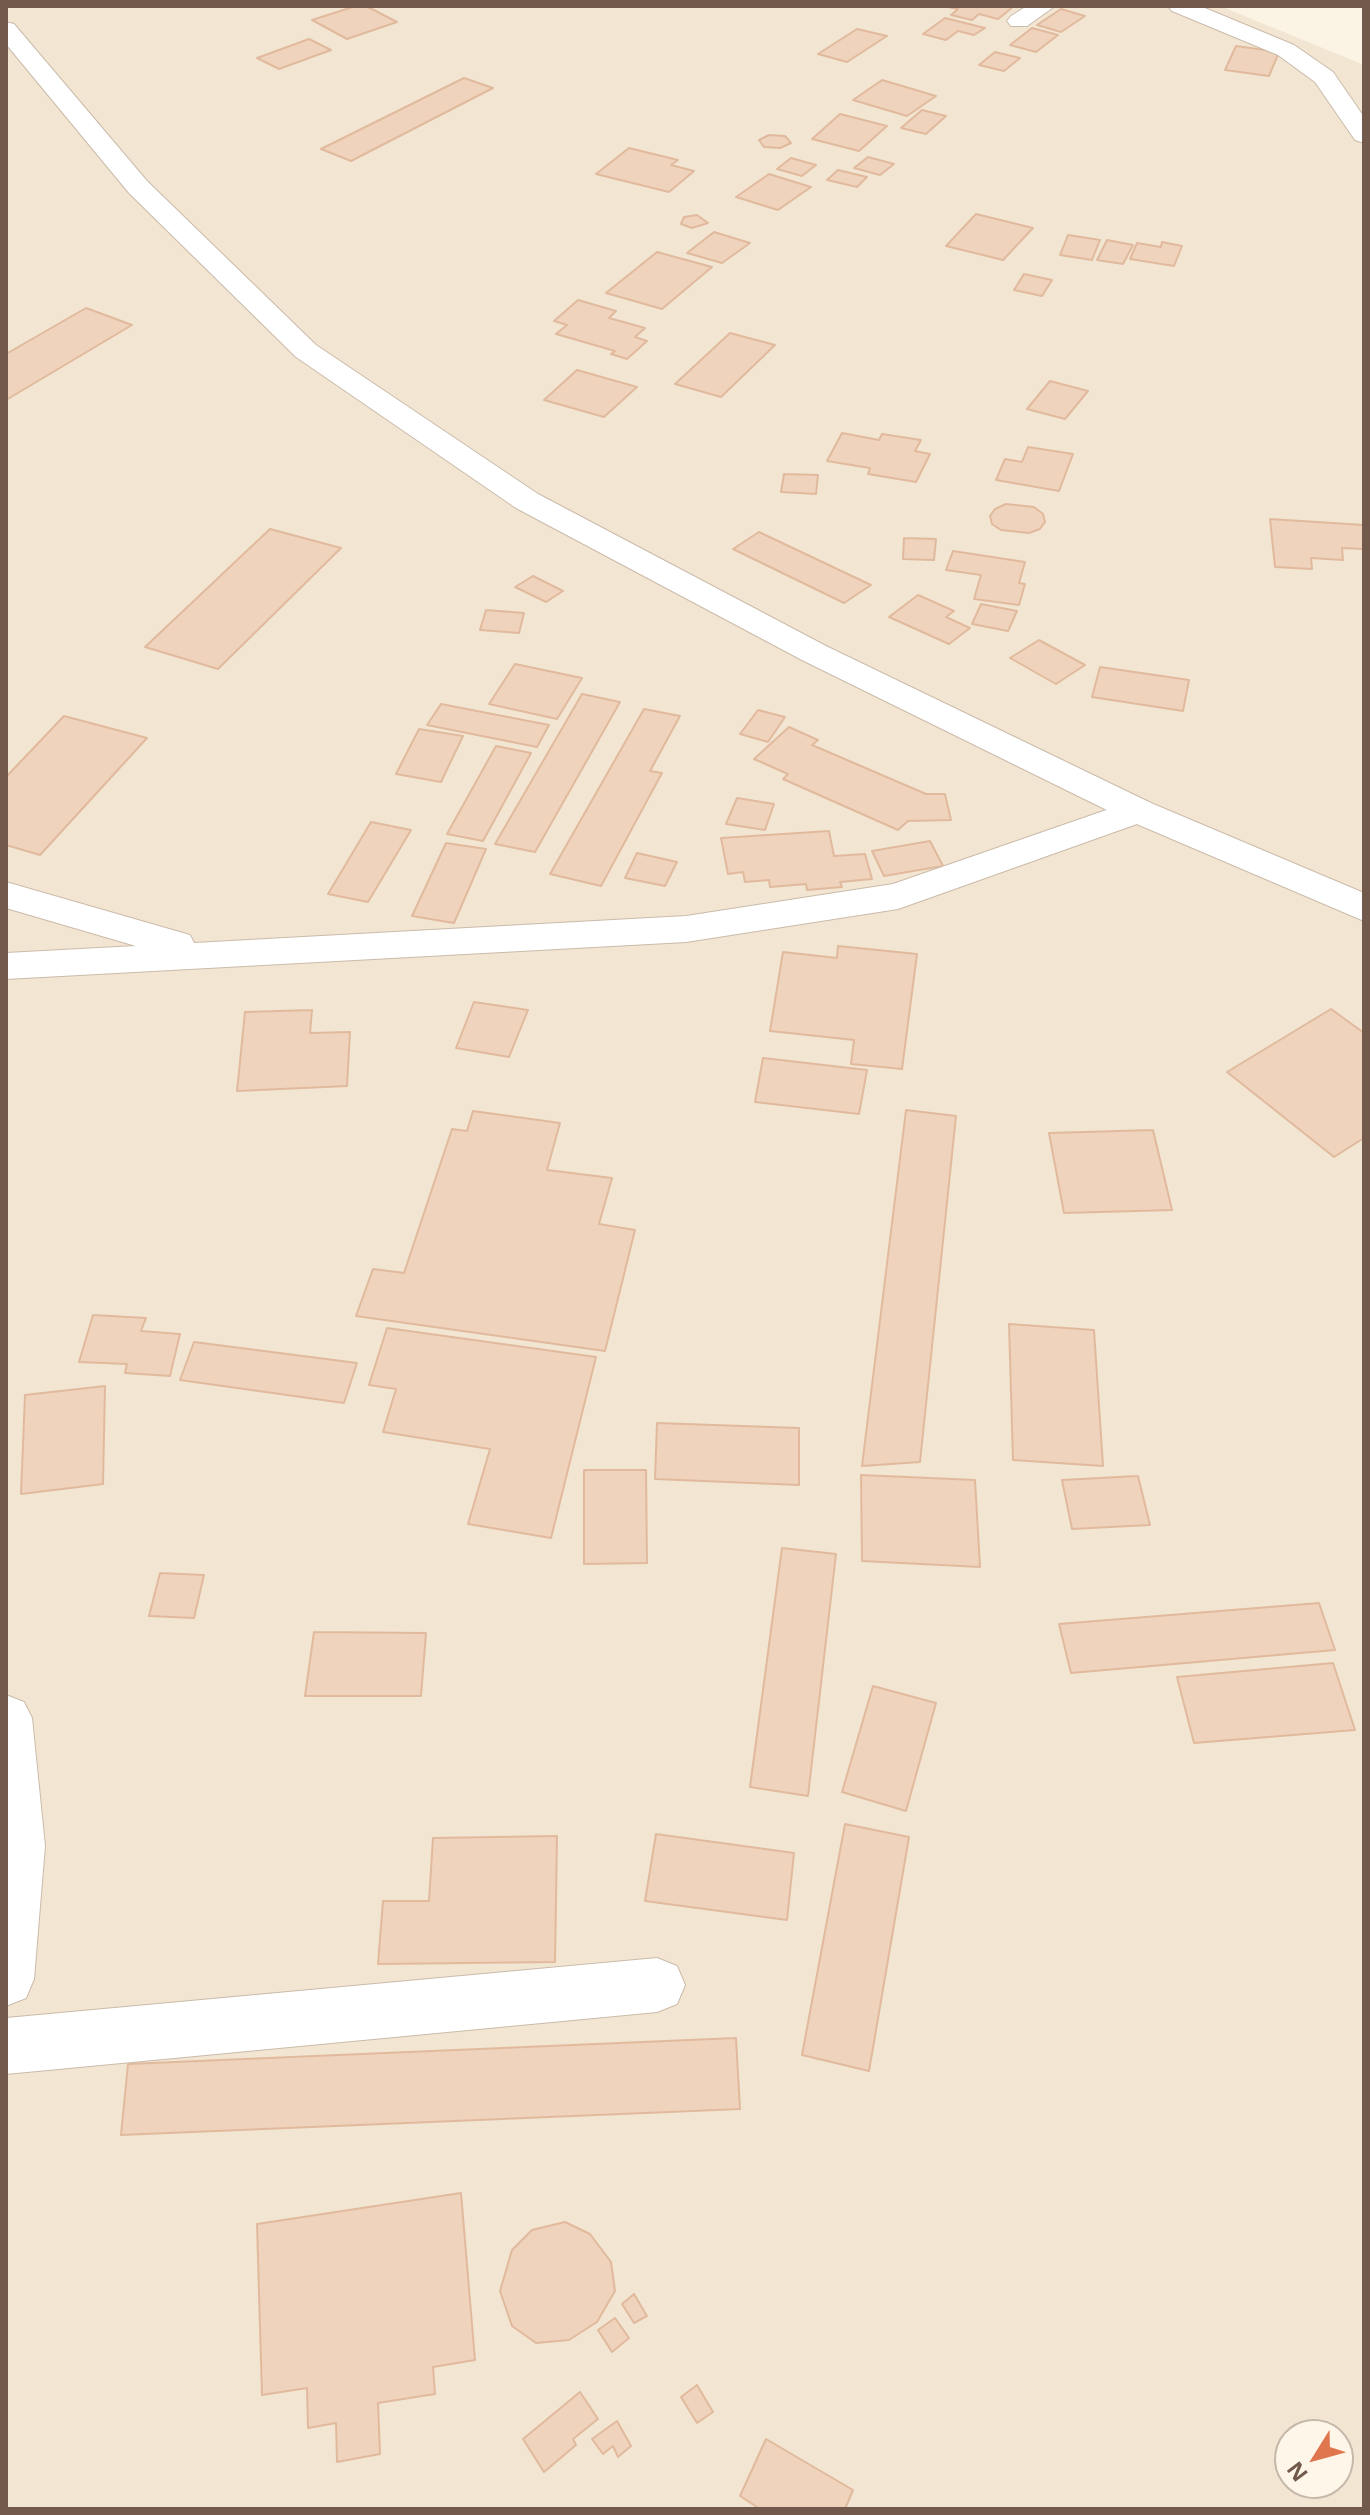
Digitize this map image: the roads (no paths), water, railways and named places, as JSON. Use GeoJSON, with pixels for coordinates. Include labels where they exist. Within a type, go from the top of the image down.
{"type":"FeatureCollection","features":[{"type":"Feature","properties":{"kind":"street"},"geometry":{"type":"LineString","coordinates":[[1019,21],[1043,6]]}},
{"type":"Feature","properties":{"kind":"street"},"geometry":{"type":"LineString","coordinates":[[1180,6],[1286,50],[1324,77],[1364,135]]}},
{"type":"Feature","properties":{"kind":"street"},"geometry":{"type":"LineString","coordinates":[[8,34],[138,187],[306,351],[527,501],[814,653],[1138,811],[1364,908]]}},
{"type":"Feature","properties":{"kind":"street"},"geometry":{"type":"LineString","coordinates":[[6,966],[206,952],[686,929],[898,896],[1138,811]]}},
{"type":"Feature","properties":{"kind":"street"},"geometry":{"type":"LineString","coordinates":[[6,895],[206,952]]}},
{"type":"Feature","properties":{"kind":"street"},"geometry":{"type":"LineString","coordinates":[[6,1718],[18,1846],[6,1979]]}},
{"type":"Feature","properties":{"kind":"street"},"geometry":{"type":"LineString","coordinates":[[6,2046],[657,1985]]}}]}
